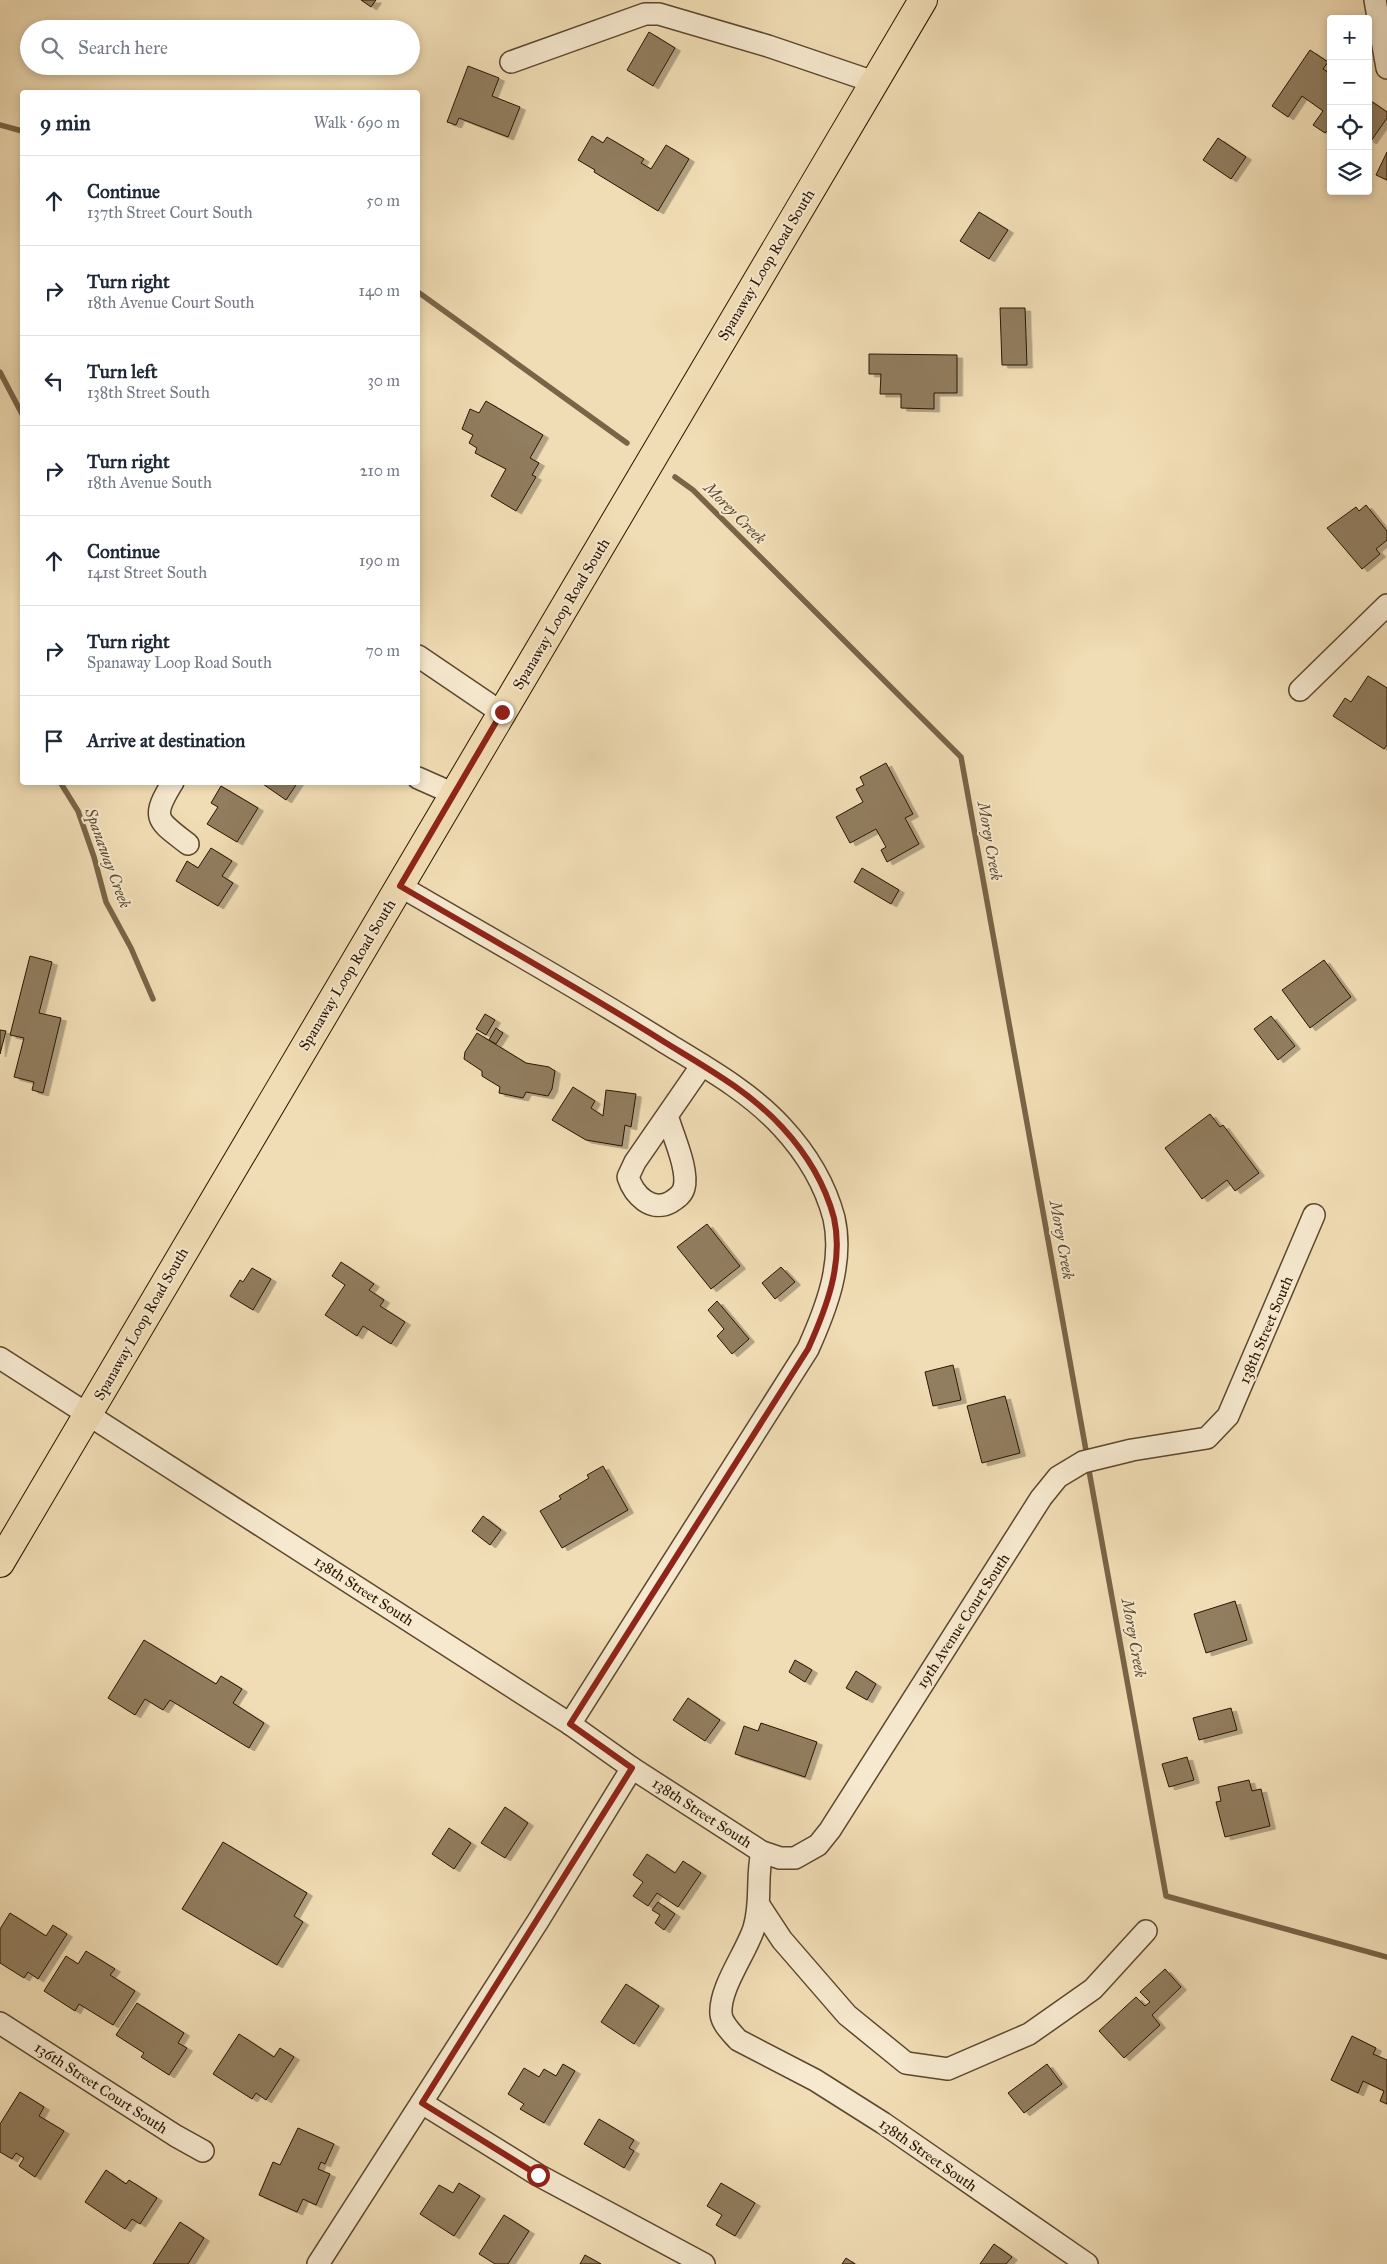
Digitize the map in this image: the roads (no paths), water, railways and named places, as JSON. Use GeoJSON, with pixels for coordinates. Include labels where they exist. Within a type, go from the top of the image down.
{"type":"FeatureCollection","features":[{"type":"Feature","properties":{"kind":"main road","name":"Spanaway Loop Road South"},"geometry":{"type":"LineString","coordinates":[[0,1563],[923,0]]}},
{"type":"Feature","properties":{"kind":"street"},"geometry":{"type":"LineString","coordinates":[[1375,0],[1387,68]]}},
{"type":"Feature","properties":{"kind":"street"},"geometry":{"type":"LineString","coordinates":[[511,62],[645,14],[659,14],[768,46],[874,82]]}},
{"type":"Feature","properties":{"kind":"street"},"geometry":{"type":"LineString","coordinates":[[1300,690],[1387,605]]}},
{"type":"Feature","properties":{"kind":"street"},"geometry":{"type":"LineString","coordinates":[[420,657],[502,712]]}},
{"type":"Feature","properties":{"kind":"street"},"geometry":{"type":"LineString","coordinates":[[420,779],[454,794]]}},
{"type":"Feature","properties":{"kind":"street"},"geometry":{"type":"LineString","coordinates":[[171,785],[160,806],[158,815],[162,824],[188,844]]}},
{"type":"Feature","properties":{"kind":"street"},"geometry":{"type":"LineString","coordinates":[[400,886],[632,1021],[736,1087],[781,1126],[804,1154],[822,1184],[829,1202],[836,1235],[834,1275],[821,1321],[808,1349],[570,1724]]}},
{"type":"Feature","properties":{"kind":"street"},"geometry":{"type":"LineString","coordinates":[[668,1118],[702,1065]]}},
{"type":"Feature","properties":{"kind":"street","name":"138th Street South"},"geometry":{"type":"LineString","coordinates":[[1207,1438],[1228,1416],[1314,1215]]}},
{"type":"Feature","properties":{"kind":"street","name":"138th Street South"},"geometry":{"type":"LineString","coordinates":[[0,1358],[570,1724],[632,1768],[762,1852],[759,1864],[759,1905],[754,1929],[724,1996],[722,2008],[721,2017],[738,2040],[815,2080],[883,2123],[1087,2264]]}},
{"type":"Feature","properties":{"kind":"street","name":"19th Avenue Court South"},"geometry":{"type":"LineString","coordinates":[[762,1852],[788,1859],[810,1852],[818,1846],[1041,1498],[1058,1477],[1084,1462],[1132,1450],[1207,1438]]}},
{"type":"Feature","properties":{"kind":"street"},"geometry":{"type":"LineString","coordinates":[[318,2264],[422,2103],[632,1768]]}},
{"type":"Feature","properties":{"kind":"street"},"geometry":{"type":"LineString","coordinates":[[759,1905],[782,1940],[847,2015],[906,2063],[948,2069],[1029,2034],[1094,1989],[1146,1931]]}},
{"type":"Feature","properties":{"kind":"street","name":"136th Street Court South"},"geometry":{"type":"LineString","coordinates":[[0,2023],[203,2151]]}},
{"type":"Feature","properties":{"kind":"street"},"geometry":{"type":"LineString","coordinates":[[422,2103],[538,2175],[704,2264]]}},
{"type":"Feature","properties":{"kind":"waterway","name":"Morey Creek"},"geometry":{"type":"LineString","coordinates":[[0,125],[20,130]]}},
{"type":"Feature","properties":{"kind":"waterway","name":"Morey Creek"},"geometry":{"type":"LineString","coordinates":[[420,293],[627,443]]}},
{"type":"Feature","properties":{"kind":"waterway","name":"Spanaway Creek"},"geometry":{"type":"LineString","coordinates":[[0,372],[20,410]]}},
{"type":"Feature","properties":{"kind":"waterway","name":"Morey Creek"},"geometry":{"type":"LineString","coordinates":[[675,477],[693,490],[961,757],[1087,1456]]}},
{"type":"Feature","properties":{"kind":"waterway","name":"Spanaway Creek"},"geometry":{"type":"LineString","coordinates":[[62,785],[78,811],[94,857],[106,902],[131,948],[153,999]]}},
{"type":"Feature","properties":{"kind":"waterway","name":"Morey Creek"},"geometry":{"type":"LineString","coordinates":[[1088,1465],[1166,1896],[1387,1957]]}}]}
